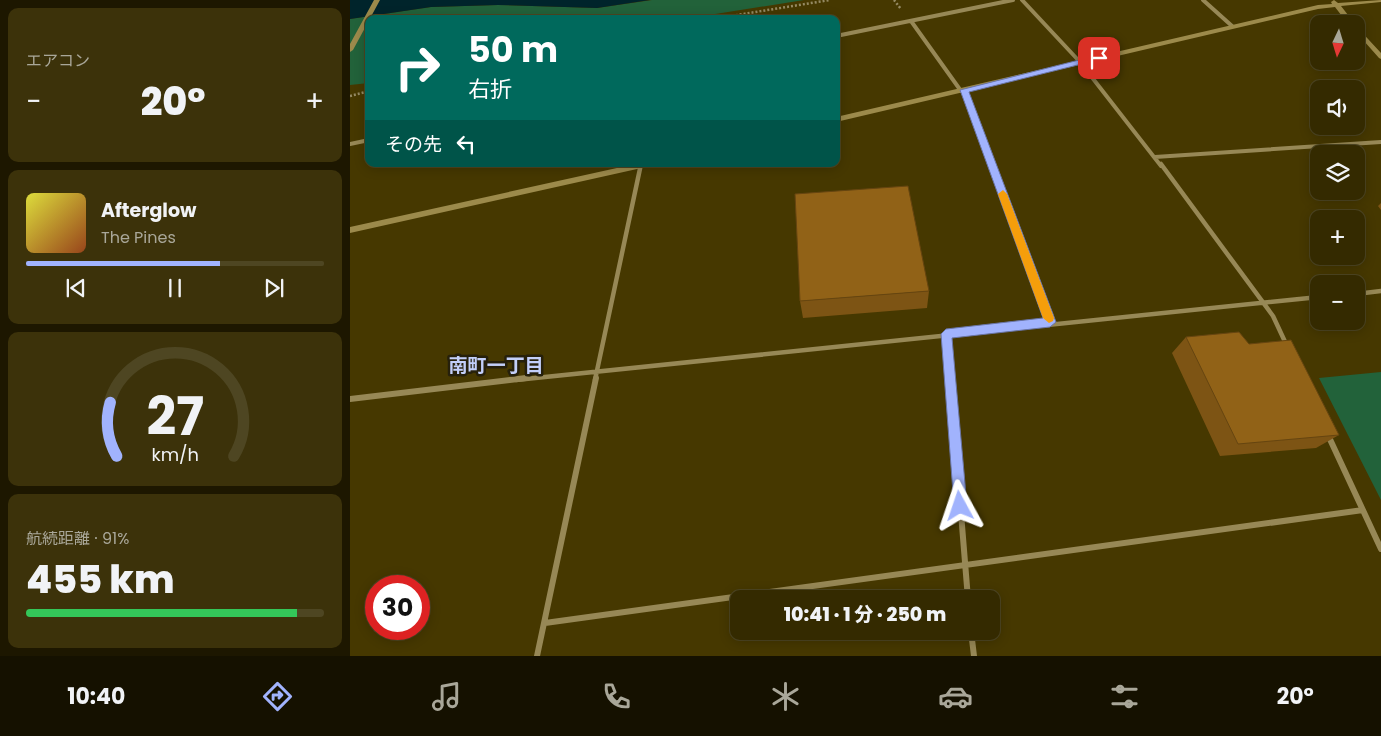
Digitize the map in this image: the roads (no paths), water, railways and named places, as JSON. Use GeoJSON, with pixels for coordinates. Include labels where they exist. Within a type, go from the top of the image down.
{"type":"FeatureCollection","features":[{"type":"Feature","properties":{"kind":"street"},"geometry":{"type":"LineString","coordinates":[[369,15],[377,0]]}},
{"type":"Feature","properties":{"kind":"street"},"geometry":{"type":"LineString","coordinates":[[840,35],[1013,0]]}},
{"type":"Feature","properties":{"kind":"street"},"geometry":{"type":"LineString","coordinates":[[1022,0],[1080,62],[1155,157],[1273,316],[1290,351]]}},
{"type":"Feature","properties":{"kind":"street"},"geometry":{"type":"LineString","coordinates":[[1202,0],[1232,26]]}},
{"type":"Feature","properties":{"kind":"street"},"geometry":{"type":"LineString","coordinates":[[840,119],[1335,3],[1381,0]]}},
{"type":"Feature","properties":{"kind":"street"},"geometry":{"type":"LineString","coordinates":[[1335,3],[1345,15]]}},
{"type":"Feature","properties":{"kind":"street"},"geometry":{"type":"LineString","coordinates":[[911,21],[962,90],[1050,322]]}},
{"type":"Feature","properties":{"kind":"street"},"geometry":{"type":"LineString","coordinates":[[350,50],[365,22]]}},
{"type":"Feature","properties":{"kind":"street"},"geometry":{"type":"LineString","coordinates":[[1365,38],[1381,57]]}},
{"type":"Feature","properties":{"kind":"street"},"geometry":{"type":"LineString","coordinates":[[350,144],[365,141]]}},
{"type":"Feature","properties":{"kind":"street"},"geometry":{"type":"LineString","coordinates":[[1155,157],[1381,142]]}},
{"type":"Feature","properties":{"kind":"street"},"geometry":{"type":"LineString","coordinates":[[350,230],[630,167]]}},
{"type":"Feature","properties":{"kind":"street"},"geometry":{"type":"LineString","coordinates":[[537,656],[597,370],[642,167]]}},
{"type":"Feature","properties":{"kind":"street"},"geometry":{"type":"LineString","coordinates":[[1365,293],[1381,291]]}},
{"type":"Feature","properties":{"kind":"street"},"geometry":{"type":"LineString","coordinates":[[350,399],[597,370],[1050,322],[1310,298]]}},
{"type":"Feature","properties":{"kind":"street"},"geometry":{"type":"LineString","coordinates":[[946,334],[967,590]]}},
{"type":"Feature","properties":{"kind":"street"},"geometry":{"type":"LineString","coordinates":[[1326,431],[1381,549]]}},
{"type":"Feature","properties":{"kind":"street"},"geometry":{"type":"LineString","coordinates":[[545,623],[1364,510]]}},
{"type":"Feature","properties":{"kind":"street"},"geometry":{"type":"LineString","coordinates":[[973,640],[974,656]]}},
{"type":"Feature","properties":{"kind":"water"},"geometry":{"type":"Polygon","coordinates":[[[350,0],[650,0],[597,8],[498,5],[431,7],[365,15],[365,17],[350,19],[350,0]]]}},
{"type":"Feature","properties":{"kind":"district","name":"南町一丁目"},"geometry":{"type":"Point","coordinates":[496,365]}}]}
